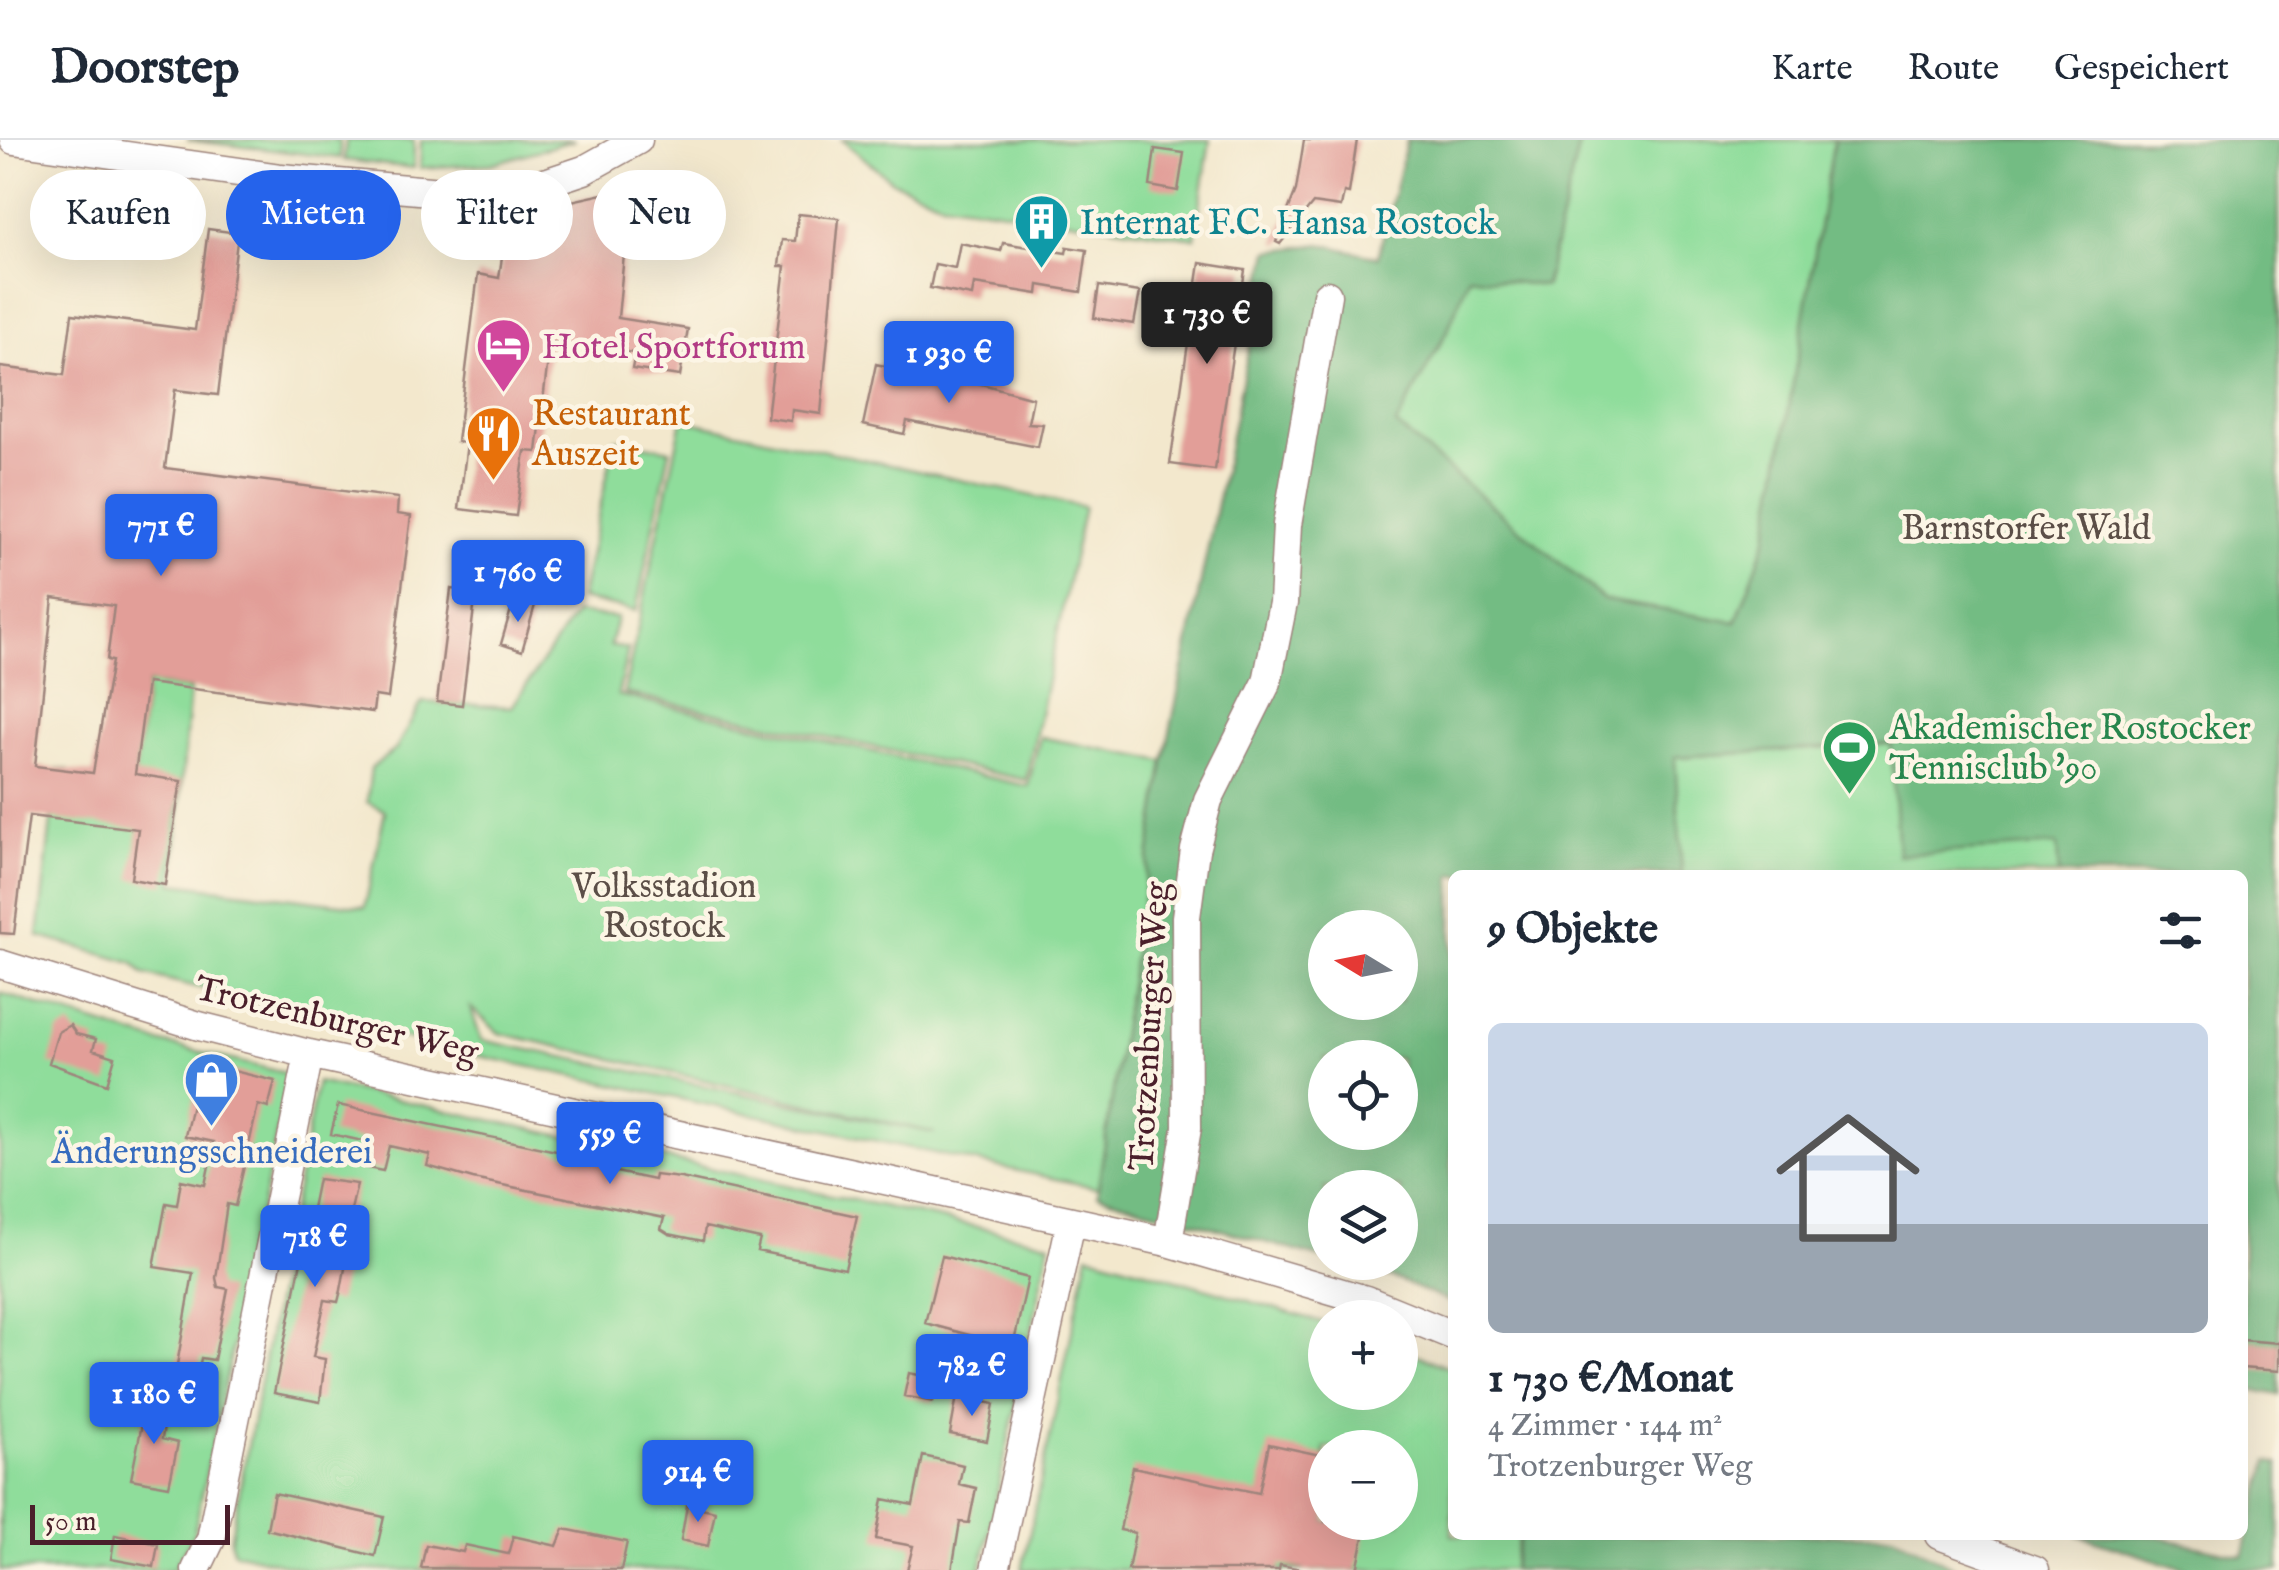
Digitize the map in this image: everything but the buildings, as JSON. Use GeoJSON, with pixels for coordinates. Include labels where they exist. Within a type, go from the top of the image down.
{"type":"FeatureCollection","features":[{"type":"Feature","properties":{"kind":"street"},"geometry":{"type":"LineString","coordinates":[[14,140],[282,178],[464,194],[548,182],[584,170],[638,140]]}},
{"type":"Feature","properties":{"kind":"street","name":"Trotzenburger Weg"},"geometry":{"type":"LineString","coordinates":[[1168,1242],[1187,1128],[1186,917],[1195,850],[1208,800],[1267,682],[1283,603],[1287,525],[1327,294]]}},
{"type":"Feature","properties":{"kind":"street","name":"Trotzenburger Weg"},"geometry":{"type":"LineString","coordinates":[[0,964],[198,1026],[309,1054],[1069,1230],[1168,1242],[1366,1300],[1448,1333]]}},
{"type":"Feature","properties":{"kind":"street"},"geometry":{"type":"LineString","coordinates":[[205,1568],[309,1054]]}},
{"type":"Feature","properties":{"kind":"street"},"geometry":{"type":"LineString","coordinates":[[996,1570],[1069,1230]]}},
{"type":"Feature","properties":{"kind":"street"},"geometry":{"type":"LineString","coordinates":[[1949,1540],[2004,1564],[2036,1570]]}},
{"type":"Feature","properties":{"kind":"green space"},"geometry":{"type":"Polygon","coordinates":[[[187,140],[340,140],[340,158],[339,158],[187,140]]]}},
{"type":"Feature","properties":{"kind":"green space"},"geometry":{"type":"Polygon","coordinates":[[[346,140],[414,140],[414,168],[344,160],[346,140]]]}},
{"type":"Feature","properties":{"kind":"green space"},"geometry":{"type":"Polygon","coordinates":[[[421,140],[575,140],[491,164],[420,168],[421,140]]]}},
{"type":"Feature","properties":{"kind":"green space"},"geometry":{"type":"Polygon","coordinates":[[[842,140],[1210,140],[1195,238],[942,202],[892,181],[842,140]]]}},
{"type":"Feature","properties":{"kind":"green space","name":"Barnstorfer Wald"},"geometry":{"type":"Polygon","coordinates":[[[1407,140],[1580,140],[1545,286],[1469,276],[1448,329],[1396,425],[1604,600],[1736,622],[1767,538],[1834,140],[2279,140],[2279,1395],[2248,1389],[2248,870],[2059,870],[2057,845],[1898,855],[1891,744],[1675,757],[1682,870],[1448,870],[1448,1301],[1398,1280],[1418,1280],[1418,1170],[1308,1170],[1308,1254],[1097,1195],[1164,761],[1269,251],[1321,244],[1378,257],[1407,140]]]}},
{"type":"Feature","properties":{"kind":"green space"},"geometry":{"type":"Polygon","coordinates":[[[1580,140],[1834,140],[1767,538],[1736,622],[1604,600],[1396,425],[1448,329],[1469,276],[1545,286],[1580,140]]]}},
{"type":"Feature","properties":{"kind":"green space"},"geometry":{"type":"Polygon","coordinates":[[[682,420],[1084,507],[1026,780],[624,693],[682,420]]]}},
{"type":"Feature","properties":{"kind":"green space"},"geometry":{"type":"Polygon","coordinates":[[[615,439],[670,450],[636,611],[580,599],[615,439]]]}},
{"type":"Feature","properties":{"kind":"green space","name":"Volksstadion Rostock"},"geometry":{"type":"Polygon","coordinates":[[[575,613],[617,618],[610,646],[628,649],[618,695],[1028,786],[1040,737],[1164,761],[1098,1188],[461,1052],[144,974],[133,963],[38,936],[57,769],[68,770],[62,819],[133,787],[147,683],[190,689],[173,883],[365,907],[385,811],[367,802],[371,768],[396,749],[422,702],[512,707],[575,613]],[[471,1008],[481,1040],[935,1133],[499,1033],[471,1008]]]}},
{"type":"Feature","properties":{"kind":"green space","name":"Akademischer Rostocker Tennisclub '90"},"geometry":{"type":"Polygon","coordinates":[[[1892,744],[2076,833],[2078,870],[1671,870],[1675,757],[1892,744]]]}},
{"type":"Feature","properties":{"kind":"green space"},"geometry":{"type":"Polygon","coordinates":[[[0,993],[154,1041],[289,1074],[194,1533],[173,1570],[0,1570],[0,993]]]}},
{"type":"Feature","properties":{"kind":"green space"},"geometry":{"type":"Polygon","coordinates":[[[317,1082],[1050,1243],[981,1570],[308,1570],[234,1552],[230,1541],[317,1082]]]}},
{"type":"Feature","properties":{"kind":"green space"},"geometry":{"type":"Polygon","coordinates":[[[1088,1254],[1308,1318],[1308,1410],[1418,1410],[1418,1355],[1448,1367],[1448,1540],[1518,1540],[1512,1570],[1022,1570],[1088,1254]]]}},
{"type":"Feature","properties":{"kind":"green space"},"geometry":{"type":"Polygon","coordinates":[[[2268,1461],[2279,1464],[2279,1570],[2187,1570],[2093,1540],[2171,1540],[2243,1556],[2268,1461]]]}},
{"type":"Feature","properties":{"kind":"green space"},"geometry":{"type":"Polygon","coordinates":[[[1519,1540],[1902,1540],[1959,1570],[1512,1570],[1519,1540]]]}},
{"type":"Feature","properties":{"kind":"place","name":"Internat F.C. Hansa Rostock"},"geometry":{"type":"Point","coordinates":[1041,271]}},
{"type":"Feature","properties":{"kind":"place","name":"Hotel Sportforum"},"geometry":{"type":"Point","coordinates":[503,395]}},
{"type":"Feature","properties":{"kind":"place","name":"Restaurant Auszeit"},"geometry":{"type":"Point","coordinates":[493,482]}},
{"type":"Feature","properties":{"kind":"place","name":"Akademischer Rostocker Tennisclub '90"},"geometry":{"type":"Point","coordinates":[1850,796]}},
{"type":"Feature","properties":{"kind":"place","name":"Änderungsschneiderei"},"geometry":{"type":"Point","coordinates":[212,1129]}}]}
